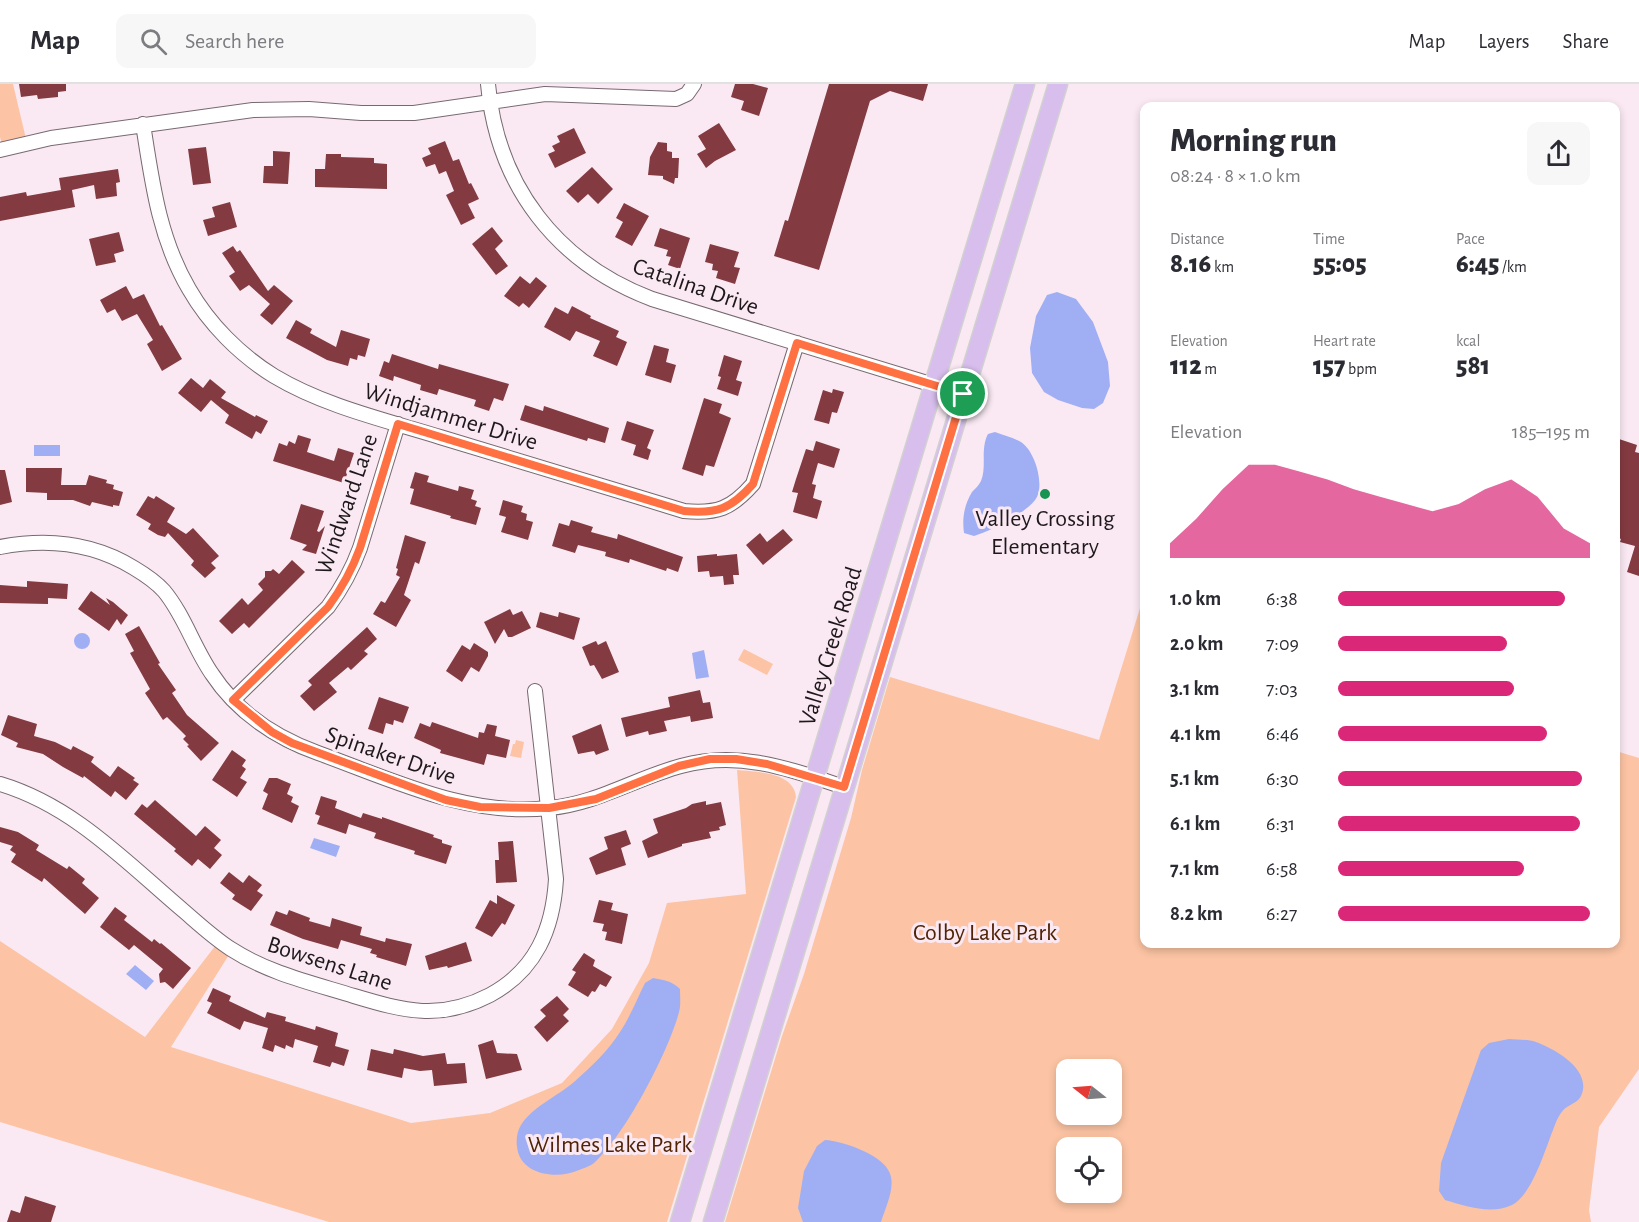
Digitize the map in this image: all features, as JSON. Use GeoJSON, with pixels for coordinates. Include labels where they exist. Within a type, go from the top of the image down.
{"type":"FeatureCollection","features":[{"type":"Feature","properties":{"kind":"main road","name":"Valley Creek Road"},"geometry":{"type":"LineString","coordinates":[[680,1222],[1025,84]]}},
{"type":"Feature","properties":{"kind":"main road"},"geometry":{"type":"LineString","coordinates":[[713,1222],[1058,84]]}},
{"type":"Feature","properties":{"kind":"street","name":"Catalina Drive"},"geometry":{"type":"LineString","coordinates":[[488,84],[497,135],[518,186],[543,224],[571,253],[602,275],[636,293],[963,394]]}},
{"type":"Feature","properties":{"kind":"street"},"geometry":{"type":"LineString","coordinates":[[0,150],[51,138],[254,110],[309,109],[387,114],[414,113],[544,94],[676,99],[687,94],[694,84]]}},
{"type":"Feature","properties":{"kind":"street","name":"Windjammer Drive"},"geometry":{"type":"LineString","coordinates":[[143,124],[154,198],[163,231],[174,262],[189,291],[205,313],[249,358],[300,390],[398,424],[684,511],[713,512],[729,506],[753,484],[797,343]]}},
{"type":"Feature","properties":{"kind":"street","name":"Windward Lane"},"geometry":{"type":"LineString","coordinates":[[233,700],[328,607],[339,592],[356,558],[398,424]]}},
{"type":"Feature","properties":{"kind":"street","name":"Spinaker Drive"},"geometry":{"type":"LineString","coordinates":[[0,547],[47,541],[96,549],[120,559],[164,591],[212,675],[233,700],[272,732],[292,743],[446,800],[480,807],[549,808],[596,799],[679,766],[710,759],[757,762],[844,787]]}},
{"type":"Feature","properties":{"kind":"street","name":"Bowsens Lane"},"geometry":{"type":"LineString","coordinates":[[0,784],[32,795],[67,814],[210,934],[246,958],[279,973],[389,1006],[412,1011],[456,1008],[479,1000],[507,984],[520,973],[537,952],[548,929],[555,905],[556,879],[535,691]]}},
{"type":"Feature","properties":{"kind":"green space"},"geometry":{"type":"Polygon","coordinates":[[[0,84],[13,84],[27,143],[3,149],[0,137],[0,84]]]}},
{"type":"Feature","properties":{"kind":"green space","name":"Colby Lake Park"},"geometry":{"type":"Polygon","coordinates":[[[1140,608],[1140,948],[1620,948],[1620,752],[1639,758],[1639,1069],[1599,1127],[1589,1210],[1591,1222],[725,1222],[782,1036],[804,974],[851,818],[862,770],[890,677],[1099,740],[1140,608]]]}},
{"type":"Feature","properties":{"kind":"green space"},"geometry":{"type":"Polygon","coordinates":[[[744,649],[773,664],[767,675],[738,660],[744,649]]]}},
{"type":"Feature","properties":{"kind":"green space"},"geometry":{"type":"Polygon","coordinates":[[[516,740],[524,742],[521,758],[510,756],[516,740]]]}},
{"type":"Feature","properties":{"kind":"green space","name":"Wilmes Lake Park"},"geometry":{"type":"Polygon","coordinates":[[[737,770],[781,778],[794,789],[796,797],[667,1222],[329,1222],[0,1122],[0,941],[145,1037],[219,941],[232,950],[171,1047],[411,1123],[490,1113],[562,1083],[612,1029],[649,963],[667,903],[746,894],[737,770]]]}},
{"type":"Feature","properties":{"kind":"water"},"geometry":{"type":"Polygon","coordinates":[[[1057,292],[1076,299],[1093,322],[1108,362],[1110,386],[1103,403],[1094,409],[1082,408],[1058,400],[1044,392],[1032,373],[1030,348],[1036,316],[1047,295],[1057,292]]]}},
{"type":"Feature","properties":{"kind":"water"},"geometry":{"type":"Polygon","coordinates":[[[995,432],[1026,446],[1037,468],[1039,491],[1033,503],[1018,515],[974,536],[964,533],[964,512],[969,497],[983,476],[984,452],[988,434],[995,432]]]}},
{"type":"Feature","properties":{"kind":"water"},"geometry":{"type":"Polygon","coordinates":[[[34,445],[60,445],[60,456],[34,456],[34,445]]]}},
{"type":"Feature","properties":{"kind":"water"},"geometry":{"type":"Polygon","coordinates":[[[82,633],[90,641],[82,649],[74,641],[82,633]]]}},
{"type":"Feature","properties":{"kind":"water"},"geometry":{"type":"Polygon","coordinates":[[[704,650],[709,677],[696,679],[692,653],[704,650]]]}},
{"type":"Feature","properties":{"kind":"water"},"geometry":{"type":"Polygon","coordinates":[[[314,838],[340,846],[336,857],[310,848],[314,838]]]}},
{"type":"Feature","properties":{"kind":"water"},"geometry":{"type":"Polygon","coordinates":[[[135,965],[154,981],[146,990],[126,974],[135,965]]]}},
{"type":"Feature","properties":{"kind":"water"},"geometry":{"type":"Polygon","coordinates":[[[653,978],[664,980],[680,989],[680,1009],[666,1048],[632,1113],[607,1149],[592,1165],[560,1175],[541,1173],[532,1169],[525,1164],[517,1147],[517,1136],[521,1125],[539,1107],[574,1082],[605,1052],[624,1026],[645,983],[653,978]]]}},
{"type":"Feature","properties":{"kind":"water"},"geometry":{"type":"Polygon","coordinates":[[[1509,1039],[1536,1042],[1562,1055],[1577,1069],[1582,1078],[1581,1096],[1560,1114],[1532,1182],[1519,1200],[1504,1208],[1487,1209],[1469,1207],[1445,1200],[1439,1191],[1441,1163],[1481,1050],[1489,1043],[1509,1039]]]}},
{"type":"Feature","properties":{"kind":"water"},"geometry":{"type":"Polygon","coordinates":[[[825,1140],[864,1151],[882,1162],[888,1169],[892,1182],[889,1200],[881,1222],[803,1222],[798,1208],[804,1171],[817,1146],[825,1140]]]}},
{"type":"Feature","properties":{"kind":"building"},"geometry":{"type":"Polygon","coordinates":[[[19,84],[66,84],[66,91],[58,92],[58,97],[38,99],[37,95],[21,97],[19,84]]]}},
{"type":"Feature","properties":{"kind":"building"},"geometry":{"type":"Polygon","coordinates":[[[735,84],[753,84],[768,88],[759,116],[741,110],[744,101],[731,97],[735,84]]]}},
{"type":"Feature","properties":{"kind":"building"},"geometry":{"type":"Polygon","coordinates":[[[829,84],[928,84],[923,101],[890,91],[870,101],[819,270],[774,256],[785,220],[788,221],[829,84]]]}},
{"type":"Feature","properties":{"kind":"building"},"geometry":{"type":"Polygon","coordinates":[[[719,123],[736,150],[706,168],[697,154],[706,149],[698,136],[719,123]]]}},
{"type":"Feature","properties":{"kind":"building"},"geometry":{"type":"Polygon","coordinates":[[[574,128],[586,153],[555,168],[548,154],[555,151],[552,146],[560,142],[557,136],[574,128]]]}},
{"type":"Feature","properties":{"kind":"building"},"geometry":{"type":"Polygon","coordinates":[[[445,141],[453,161],[459,159],[469,184],[471,183],[479,199],[468,204],[475,218],[461,225],[446,195],[454,191],[446,171],[439,174],[435,164],[426,167],[422,158],[431,154],[428,148],[445,141]]]}},
{"type":"Feature","properties":{"kind":"building"},"geometry":{"type":"Polygon","coordinates":[[[658,142],[667,143],[667,151],[672,152],[672,158],[679,158],[678,178],[675,178],[674,184],[663,179],[663,176],[648,175],[650,157],[658,142]]]}},
{"type":"Feature","properties":{"kind":"building"},"geometry":{"type":"Polygon","coordinates":[[[206,147],[211,183],[193,185],[188,149],[206,147]]]}},
{"type":"Feature","properties":{"kind":"building"},"geometry":{"type":"Polygon","coordinates":[[[273,151],[290,152],[288,184],[263,183],[264,166],[273,166],[273,151]]]}},
{"type":"Feature","properties":{"kind":"building"},"geometry":{"type":"Polygon","coordinates":[[[326,154],[374,158],[374,163],[387,164],[387,189],[315,187],[315,169],[325,169],[326,154]]]}},
{"type":"Feature","properties":{"kind":"building"},"geometry":{"type":"Polygon","coordinates":[[[592,167],[613,189],[598,204],[588,194],[578,203],[566,191],[592,167]]]}},
{"type":"Feature","properties":{"kind":"building"},"geometry":{"type":"Polygon","coordinates":[[[118,169],[120,182],[116,183],[117,196],[96,199],[94,185],[72,190],[75,207],[0,221],[0,197],[26,192],[27,196],[61,190],[59,178],[118,169]]]}},
{"type":"Feature","properties":{"kind":"building"},"geometry":{"type":"Polygon","coordinates":[[[230,202],[237,227],[208,236],[203,220],[215,217],[212,207],[230,202]]]}},
{"type":"Feature","properties":{"kind":"building"},"geometry":{"type":"Polygon","coordinates":[[[624,203],[649,216],[632,246],[615,237],[623,222],[616,218],[624,203]]]}},
{"type":"Feature","properties":{"kind":"building"},"geometry":{"type":"Polygon","coordinates":[[[492,227],[503,241],[495,249],[508,266],[496,275],[472,244],[492,227]]]}},
{"type":"Feature","properties":{"kind":"building"},"geometry":{"type":"Polygon","coordinates":[[[660,228],[690,238],[680,269],[668,265],[671,257],[666,256],[668,250],[654,246],[660,228]]]}},
{"type":"Feature","properties":{"kind":"building"},"geometry":{"type":"Polygon","coordinates":[[[119,232],[124,251],[114,254],[116,262],[96,266],[89,239],[119,232]]]}},
{"type":"Feature","properties":{"kind":"building"},"geometry":{"type":"Polygon","coordinates":[[[710,244],[739,252],[734,267],[740,268],[735,284],[716,278],[718,271],[712,270],[713,264],[705,262],[710,244]]]}},
{"type":"Feature","properties":{"kind":"building"},"geometry":{"type":"Polygon","coordinates":[[[233,246],[237,252],[240,250],[268,291],[274,285],[293,301],[272,325],[260,315],[270,304],[249,285],[240,291],[229,276],[235,272],[222,253],[233,246]]]}},
{"type":"Feature","properties":{"kind":"building"},"geometry":{"type":"Polygon","coordinates":[[[520,276],[530,284],[536,277],[547,286],[529,308],[523,303],[519,307],[504,296],[520,276]]]}},
{"type":"Feature","properties":{"kind":"building"},"geometry":{"type":"Polygon","coordinates":[[[126,286],[133,299],[144,294],[160,326],[162,325],[182,359],[162,371],[147,344],[153,340],[137,314],[122,321],[115,309],[107,313],[100,300],[126,286]]]}},
{"type":"Feature","properties":{"kind":"building"},"geometry":{"type":"Polygon","coordinates":[[[572,306],[591,316],[590,318],[619,331],[616,337],[627,342],[617,366],[593,356],[600,341],[576,331],[570,341],[544,327],[555,307],[568,314],[572,306]]]}},
{"type":"Feature","properties":{"kind":"building"},"geometry":{"type":"Polygon","coordinates":[[[296,320],[312,329],[310,333],[336,347],[341,330],[370,339],[365,357],[358,355],[357,360],[350,358],[348,366],[327,360],[286,338],[296,320]]]}},
{"type":"Feature","properties":{"kind":"building"},"geometry":{"type":"Polygon","coordinates":[[[654,345],[669,349],[666,362],[676,365],[671,383],[645,375],[654,345]]]}},
{"type":"Feature","properties":{"kind":"building"},"geometry":{"type":"Polygon","coordinates":[[[392,354],[438,369],[439,364],[509,384],[503,401],[494,398],[489,411],[474,406],[476,400],[439,389],[437,395],[420,390],[421,385],[394,376],[393,381],[379,376],[384,361],[389,363],[392,354]]]}},
{"type":"Feature","properties":{"kind":"building"},"geometry":{"type":"Polygon","coordinates":[[[724,355],[742,361],[736,380],[742,382],[738,396],[717,389],[724,355]]]}},
{"type":"Feature","properties":{"kind":"building"},"geometry":{"type":"Polygon","coordinates":[[[191,378],[203,388],[210,379],[226,392],[221,398],[255,417],[256,415],[268,421],[261,434],[256,431],[252,439],[225,423],[229,415],[211,400],[201,412],[178,393],[191,378]]]}},
{"type":"Feature","properties":{"kind":"building"},"geometry":{"type":"Polygon","coordinates":[[[833,389],[844,392],[837,413],[832,412],[829,424],[814,420],[823,390],[832,393],[833,389]]]}},
{"type":"Feature","properties":{"kind":"building"},"geometry":{"type":"Polygon","coordinates":[[[704,398],[722,404],[719,413],[731,418],[714,467],[706,465],[703,476],[682,469],[704,398]]]}},
{"type":"Feature","properties":{"kind":"building"},"geometry":{"type":"Polygon","coordinates":[[[525,405],[543,411],[544,406],[609,428],[605,443],[588,438],[587,441],[520,420],[525,405]]]}},
{"type":"Feature","properties":{"kind":"building"},"geometry":{"type":"Polygon","coordinates":[[[627,421],[654,430],[647,448],[651,450],[648,460],[633,455],[636,445],[621,440],[627,421]]]}},
{"type":"Feature","properties":{"kind":"building"},"geometry":{"type":"Polygon","coordinates":[[[298,435],[311,439],[307,452],[334,461],[338,448],[354,453],[344,483],[273,461],[279,443],[287,446],[289,441],[295,444],[298,435]]]}},
{"type":"Feature","properties":{"kind":"building"},"geometry":{"type":"Polygon","coordinates":[[[1620,439],[1637,445],[1635,452],[1639,453],[1639,576],[1627,572],[1635,546],[1620,542],[1620,439]]]}},
{"type":"Feature","properties":{"kind":"building"},"geometry":{"type":"Polygon","coordinates":[[[816,441],[840,449],[834,468],[818,463],[812,484],[816,485],[813,498],[822,501],[817,519],[793,512],[798,493],[792,492],[806,449],[813,451],[816,441]]]}},
{"type":"Feature","properties":{"kind":"building"},"geometry":{"type":"Polygon","coordinates":[[[26,468],[62,468],[61,485],[86,485],[89,475],[107,480],[106,483],[114,485],[113,489],[123,492],[119,506],[113,505],[113,507],[92,502],[90,506],[73,500],[47,500],[47,493],[26,492],[26,468]]]}},
{"type":"Feature","properties":{"kind":"building"},"geometry":{"type":"Polygon","coordinates":[[[0,470],[5,470],[12,502],[0,505],[0,470]]]}},
{"type":"Feature","properties":{"kind":"building"},"geometry":{"type":"Polygon","coordinates":[[[415,472],[429,476],[427,482],[458,491],[459,486],[474,490],[471,499],[477,501],[475,506],[481,508],[476,525],[410,504],[414,489],[410,488],[415,472]]]}},
{"type":"Feature","properties":{"kind":"building"},"geometry":{"type":"Polygon","coordinates":[[[148,496],[154,499],[156,496],[175,508],[167,522],[186,534],[193,528],[219,556],[211,563],[216,568],[205,578],[191,565],[194,561],[168,533],[165,537],[158,535],[148,529],[151,524],[136,515],[148,496]]]}},
{"type":"Feature","properties":{"kind":"building"},"geometry":{"type":"Polygon","coordinates":[[[503,500],[523,506],[521,512],[527,514],[526,520],[533,522],[528,540],[501,532],[506,517],[499,515],[503,500]]]}},
{"type":"Feature","properties":{"kind":"building"},"geometry":{"type":"Polygon","coordinates":[[[301,504],[324,511],[317,531],[319,532],[325,526],[316,554],[302,550],[307,545],[290,539],[301,504]]]}},
{"type":"Feature","properties":{"kind":"building"},"geometry":{"type":"Polygon","coordinates":[[[571,520],[593,527],[591,532],[617,539],[618,534],[683,557],[678,572],[667,568],[666,571],[630,559],[629,563],[605,556],[606,552],[578,545],[575,553],[552,546],[559,523],[569,526],[571,520]]]}},
{"type":"Feature","properties":{"kind":"building"},"geometry":{"type":"Polygon","coordinates":[[[783,529],[793,540],[763,565],[746,545],[760,533],[767,542],[783,529]]]}},
{"type":"Feature","properties":{"kind":"building"},"geometry":{"type":"Polygon","coordinates":[[[405,535],[426,542],[419,564],[415,562],[404,595],[411,600],[396,627],[373,614],[381,601],[385,603],[400,577],[396,575],[398,569],[396,568],[405,535]]]}},
{"type":"Feature","properties":{"kind":"building"},"geometry":{"type":"Polygon","coordinates":[[[717,554],[717,556],[737,554],[739,575],[733,575],[734,584],[724,585],[723,576],[710,577],[709,571],[698,572],[697,556],[717,554]]]}},
{"type":"Feature","properties":{"kind":"building"},"geometry":{"type":"Polygon","coordinates":[[[292,560],[305,572],[249,628],[244,623],[232,634],[219,621],[242,598],[248,605],[263,590],[258,584],[265,577],[265,571],[273,569],[279,574],[292,560]]]}},
{"type":"Feature","properties":{"kind":"building"},"geometry":{"type":"Polygon","coordinates":[[[27,581],[68,584],[67,599],[48,598],[48,604],[0,603],[0,585],[27,587],[27,581]]]}},
{"type":"Feature","properties":{"kind":"building"},"geometry":{"type":"Polygon","coordinates":[[[91,591],[110,605],[106,598],[113,602],[128,615],[121,625],[117,619],[109,631],[78,609],[91,591]]]}},
{"type":"Feature","properties":{"kind":"building"},"geometry":{"type":"Polygon","coordinates":[[[510,609],[513,615],[522,611],[531,628],[512,637],[508,637],[504,629],[495,644],[484,622],[510,609]]]}},
{"type":"Feature","properties":{"kind":"building"},"geometry":{"type":"Polygon","coordinates":[[[540,612],[558,617],[559,612],[580,618],[574,640],[536,627],[540,612]]]}},
{"type":"Feature","properties":{"kind":"building"},"geometry":{"type":"Polygon","coordinates":[[[139,626],[160,663],[158,664],[176,690],[172,693],[187,715],[219,743],[201,761],[187,746],[189,745],[183,739],[186,736],[167,717],[163,720],[145,693],[150,689],[130,653],[134,651],[125,634],[139,626]]]}},
{"type":"Feature","properties":{"kind":"building"},"geometry":{"type":"Polygon","coordinates":[[[367,627],[377,639],[364,651],[368,654],[351,670],[348,667],[329,683],[337,692],[314,711],[300,696],[312,685],[308,681],[367,627]]]}},
{"type":"Feature","properties":{"kind":"building"},"geometry":{"type":"Polygon","coordinates":[[[596,641],[598,645],[606,641],[619,672],[602,679],[594,665],[590,666],[582,647],[596,641]]]}},
{"type":"Feature","properties":{"kind":"building"},"geometry":{"type":"Polygon","coordinates":[[[474,643],[488,652],[488,656],[479,672],[471,667],[462,682],[446,671],[462,645],[470,650],[474,643]]]}},
{"type":"Feature","properties":{"kind":"building"},"geometry":{"type":"Polygon","coordinates":[[[700,690],[703,703],[710,702],[713,718],[691,722],[690,716],[664,721],[667,731],[649,735],[648,731],[626,737],[621,718],[670,707],[668,697],[700,690]]]}},
{"type":"Feature","properties":{"kind":"building"},"geometry":{"type":"Polygon","coordinates":[[[379,697],[409,707],[403,723],[394,720],[393,725],[386,723],[383,734],[368,729],[379,697]]]}},
{"type":"Feature","properties":{"kind":"building"},"geometry":{"type":"Polygon","coordinates":[[[8,715],[37,724],[34,736],[55,742],[71,750],[73,746],[94,757],[91,762],[110,777],[118,766],[135,778],[133,780],[139,784],[126,800],[115,791],[111,797],[84,776],[83,778],[43,754],[16,747],[18,743],[1,735],[8,715]]]}},
{"type":"Feature","properties":{"kind":"building"},"geometry":{"type":"Polygon","coordinates":[[[432,722],[478,738],[479,732],[484,733],[487,724],[497,726],[495,736],[510,740],[506,758],[487,754],[484,765],[440,753],[441,750],[414,738],[420,723],[430,727],[432,722]]]}},
{"type":"Feature","properties":{"kind":"building"},"geometry":{"type":"Polygon","coordinates":[[[601,724],[609,750],[596,755],[594,751],[578,754],[572,736],[601,724]]]}},
{"type":"Feature","properties":{"kind":"building"},"geometry":{"type":"Polygon","coordinates":[[[232,750],[246,760],[242,766],[246,769],[240,778],[247,782],[237,797],[212,780],[232,750]]]}},
{"type":"Feature","properties":{"kind":"building"},"geometry":{"type":"Polygon","coordinates":[[[269,778],[277,778],[291,784],[287,794],[293,797],[291,802],[299,806],[292,823],[262,809],[268,794],[263,791],[269,778]]]}},
{"type":"Feature","properties":{"kind":"building"},"geometry":{"type":"Polygon","coordinates":[[[321,796],[337,801],[335,808],[361,818],[363,813],[382,819],[382,817],[434,835],[433,837],[442,840],[442,843],[452,846],[446,864],[374,838],[376,833],[349,824],[346,834],[317,824],[320,816],[315,814],[321,796]]]}},
{"type":"Feature","properties":{"kind":"building"},"geometry":{"type":"Polygon","coordinates":[[[155,800],[196,836],[205,826],[221,840],[214,848],[222,855],[210,869],[198,859],[192,866],[174,851],[176,849],[134,814],[142,804],[147,808],[155,800]]]}},
{"type":"Feature","properties":{"kind":"building"},"geometry":{"type":"Polygon","coordinates":[[[706,801],[706,805],[721,802],[726,825],[719,827],[720,830],[709,832],[711,838],[682,844],[682,846],[648,858],[642,841],[658,833],[653,819],[706,801]]]}},
{"type":"Feature","properties":{"kind":"building"},"geometry":{"type":"Polygon","coordinates":[[[0,827],[18,832],[39,845],[36,850],[67,869],[69,866],[85,879],[82,883],[99,898],[85,914],[44,878],[42,882],[11,862],[16,854],[10,850],[13,846],[0,842],[0,827]]]}},
{"type":"Feature","properties":{"kind":"building"},"geometry":{"type":"Polygon","coordinates":[[[626,830],[631,844],[621,848],[626,865],[596,875],[589,858],[608,849],[604,837],[626,830]]]}},
{"type":"Feature","properties":{"kind":"building"},"geometry":{"type":"Polygon","coordinates":[[[513,841],[517,882],[496,883],[495,860],[499,860],[498,842],[513,841]]]}},
{"type":"Feature","properties":{"kind":"building"},"geometry":{"type":"Polygon","coordinates":[[[229,872],[243,883],[249,875],[262,885],[257,891],[263,895],[251,911],[232,899],[235,895],[220,883],[229,872]]]}},
{"type":"Feature","properties":{"kind":"building"},"geometry":{"type":"Polygon","coordinates":[[[497,895],[515,905],[505,925],[502,923],[492,937],[475,928],[490,900],[497,904],[497,895]]]}},
{"type":"Feature","properties":{"kind":"building"},"geometry":{"type":"Polygon","coordinates":[[[599,900],[613,903],[611,910],[628,914],[622,944],[605,940],[607,932],[602,931],[604,924],[593,922],[599,900]]]}},
{"type":"Feature","properties":{"kind":"building"},"geometry":{"type":"Polygon","coordinates":[[[115,907],[127,916],[124,920],[152,942],[154,939],[161,943],[191,968],[173,989],[165,982],[160,983],[159,974],[163,969],[134,945],[129,950],[100,927],[115,907]]]}},
{"type":"Feature","properties":{"kind":"building"},"geometry":{"type":"Polygon","coordinates":[[[289,910],[310,918],[309,921],[330,927],[332,918],[362,927],[360,935],[385,942],[386,938],[412,944],[406,966],[376,957],[377,955],[370,953],[372,949],[341,940],[338,949],[303,939],[270,925],[276,911],[287,915],[289,910]]]}},
{"type":"Feature","properties":{"kind":"building"},"geometry":{"type":"Polygon","coordinates":[[[466,942],[472,961],[448,968],[447,966],[429,970],[425,956],[466,942]]]}},
{"type":"Feature","properties":{"kind":"building"},"geometry":{"type":"Polygon","coordinates":[[[584,953],[595,960],[593,966],[612,977],[606,987],[600,984],[588,997],[568,985],[576,972],[572,970],[584,953]]]}},
{"type":"Feature","properties":{"kind":"building"},"geometry":{"type":"Polygon","coordinates":[[[213,988],[231,996],[229,1001],[265,1018],[267,1012],[286,1017],[285,1021],[315,1030],[316,1026],[338,1033],[335,1046],[349,1050],[344,1066],[332,1062],[330,1067],[313,1062],[318,1046],[295,1039],[293,1048],[286,1045],[285,1049],[275,1045],[273,1052],[262,1048],[268,1028],[244,1021],[240,1030],[207,1013],[212,1003],[207,1001],[213,988]]]}},
{"type":"Feature","properties":{"kind":"building"},"geometry":{"type":"Polygon","coordinates":[[[557,996],[569,1009],[563,1015],[569,1021],[547,1042],[534,1027],[546,1016],[540,1010],[557,996]]]}},
{"type":"Feature","properties":{"kind":"building"},"geometry":{"type":"Polygon","coordinates":[[[493,1040],[497,1053],[517,1054],[522,1070],[486,1079],[478,1045],[493,1040]]]}},
{"type":"Feature","properties":{"kind":"building"},"geometry":{"type":"Polygon","coordinates":[[[371,1049],[393,1054],[394,1049],[423,1056],[445,1053],[447,1064],[465,1063],[467,1083],[434,1086],[432,1070],[420,1071],[404,1068],[402,1078],[367,1070],[371,1049]]]}},
{"type":"Feature","properties":{"kind":"building"},"geometry":{"type":"Polygon","coordinates":[[[25,1196],[56,1206],[51,1222],[7,1222],[11,1210],[20,1213],[25,1196]]]}},
{"type":"Feature","properties":{"kind":"place","name":"Valley Crossing Elementary"},"geometry":{"type":"Point","coordinates":[1045,494]}},
{"type":"Feature","properties":{"kind":"route"},"geometry":{"type":"LineString","coordinates":[[797,343],[963,394],[844,787],[767,764],[736,759],[710,759],[679,766],[596,799],[549,808],[480,807],[446,800],[292,743],[272,732],[233,700],[328,607],[339,592],[360,548],[398,424],[684,511],[713,512],[729,506],[753,484],[797,343]]}}]}
